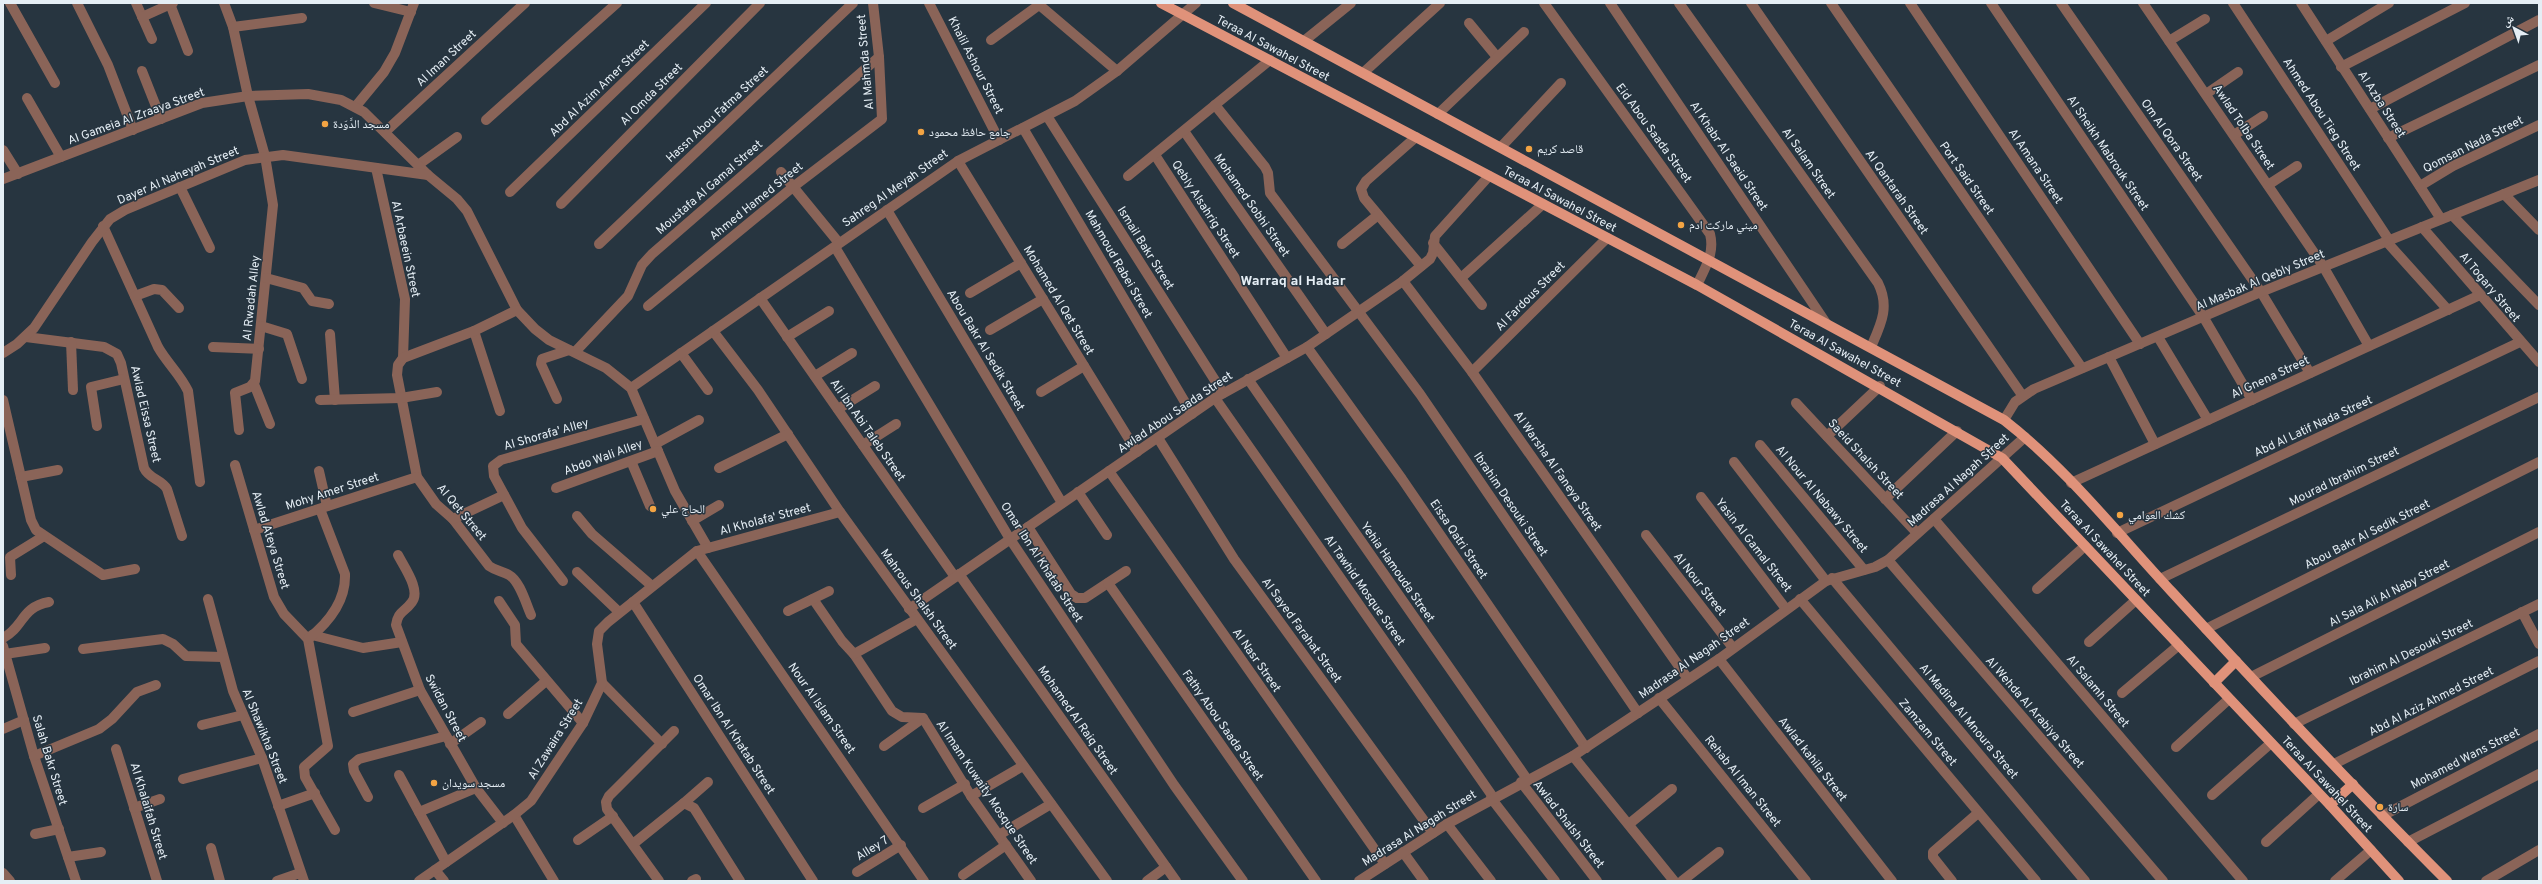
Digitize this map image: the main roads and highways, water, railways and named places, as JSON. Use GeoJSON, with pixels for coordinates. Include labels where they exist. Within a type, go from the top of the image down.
{"type":"FeatureCollection","features":[{"type":"Feature","properties":{"kind":"main road","name":"Teraa Al Sawahel Street"},"geometry":{"type":"LineString","coordinates":[[1161,3],[1697,285],[1880,386],[2002,458],[2330,805],[2399,881]]}},
{"type":"Feature","properties":{"kind":"main road","name":"Teraa Al Sawahel Street"},"geometry":{"type":"LineString","coordinates":[[1233,3],[1826,322],[2004,420],[2025,437],[2071,483],[2294,724],[2447,881]]}},
{"type":"Feature","properties":{"kind":"main road"},"geometry":{"type":"LineString","coordinates":[[2214,683],[2236,661]]}},
{"type":"Feature","properties":{"kind":"main road"},"geometry":{"type":"LineString","coordinates":[[2330,805],[2353,784]]}},
{"type":"Feature","properties":{"kind":"place","name":"مسجد الدَّوَدة"},"geometry":{"type":"Point","coordinates":[325,124]}},
{"type":"Feature","properties":{"kind":"place","name":"جامع حافظ محمود"},"geometry":{"type":"Point","coordinates":[921,132]}},
{"type":"Feature","properties":{"kind":"place","name":"قاصد كريم"},"geometry":{"type":"Point","coordinates":[1529,149]}},
{"type":"Feature","properties":{"kind":"place","name":"ميني ماركت ادم"},"geometry":{"type":"Point","coordinates":[1681,225]}},
{"type":"Feature","properties":{"kind":"place","name":"الحاج علي"},"geometry":{"type":"Point","coordinates":[653,509]}},
{"type":"Feature","properties":{"kind":"place","name":"كشك العوامي"},"geometry":{"type":"Point","coordinates":[2120,515]}},
{"type":"Feature","properties":{"kind":"place","name":"مسجد سويدان"},"geometry":{"type":"Point","coordinates":[434,783]}},
{"type":"Feature","properties":{"kind":"place","name":"سارة"},"geometry":{"type":"Point","coordinates":[2380,807]}},
{"type":"Feature","properties":{"kind":"district","name":"Warraq al Hadar"},"geometry":{"type":"Point","coordinates":[1293,280]}}]}
